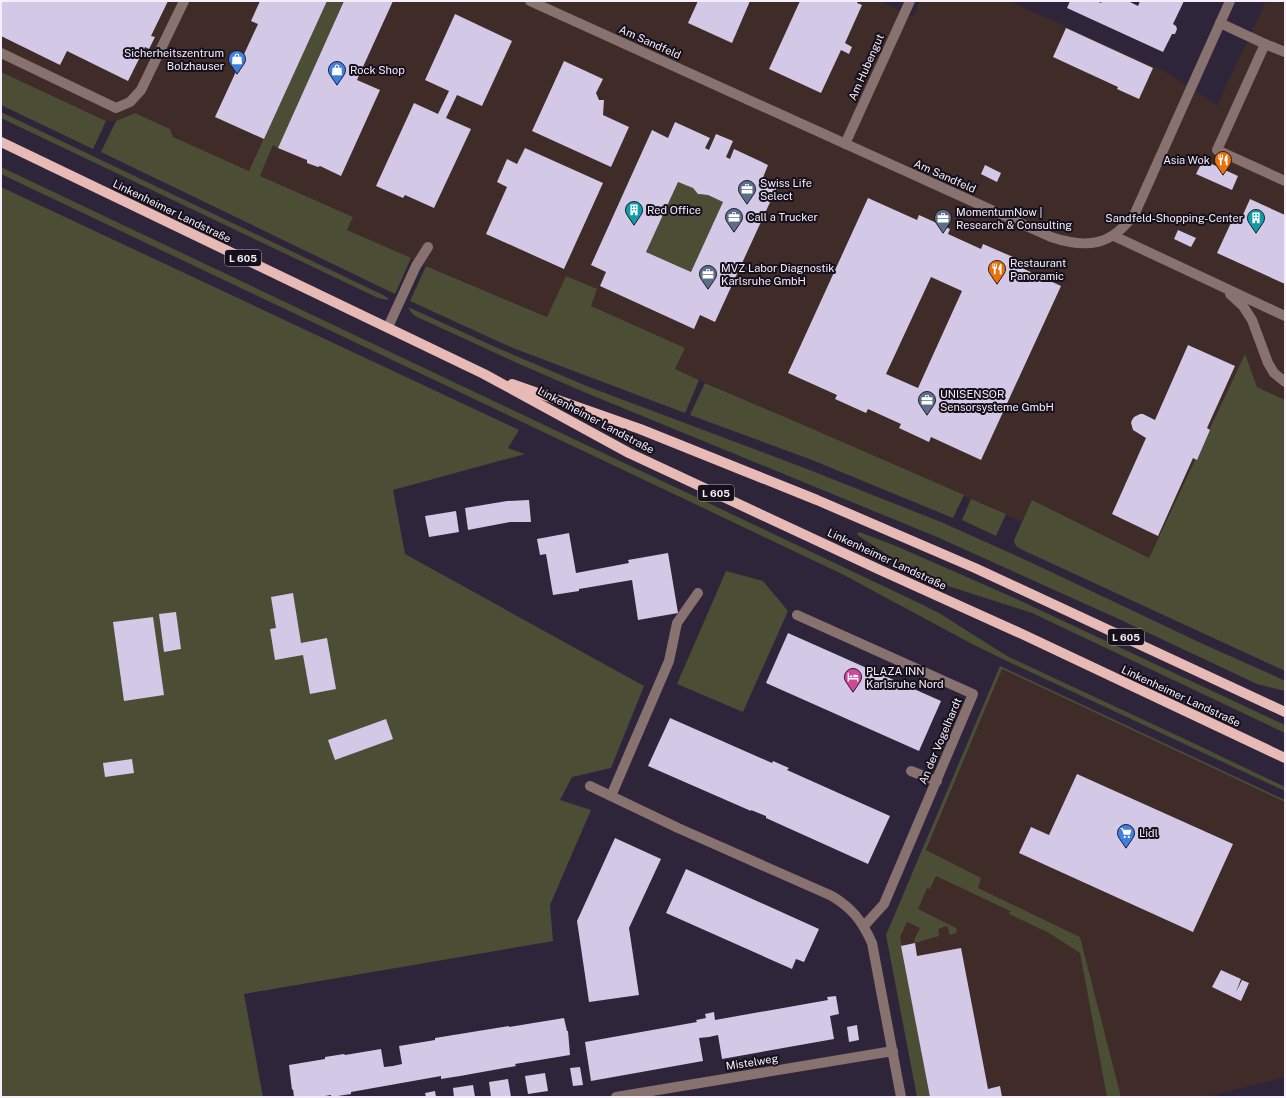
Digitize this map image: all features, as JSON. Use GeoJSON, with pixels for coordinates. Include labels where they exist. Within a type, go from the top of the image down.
{"type":"FeatureCollection","features":[{"type":"Feature","properties":{"kind":"main road","name":"Linkenheimer Landstraße"},"geometry":{"type":"LineString","coordinates":[[1,142],[484,374],[629,453],[878,569],[1029,637],[1285,758]]}},
{"type":"Feature","properties":{"kind":"main road","name":"Linkenheimer Landstraße"},"geometry":{"type":"LineString","coordinates":[[484,374],[640,429],[817,500],[975,568],[1285,712]]}},
{"type":"Feature","properties":{"kind":"street"},"geometry":{"type":"LineString","coordinates":[[1,53],[116,108],[130,102],[141,90],[184,1]]}},
{"type":"Feature","properties":{"kind":"street","name":"Am Sandfeld"},"geometry":{"type":"LineString","coordinates":[[530,1],[1051,237],[1066,242],[1081,243],[1101,241],[1114,236],[1126,225],[1135,213],[1230,1]]}},
{"type":"Feature","properties":{"kind":"street","name":"Am Hubengut"},"geometry":{"type":"LineString","coordinates":[[845,144],[910,1]]}},
{"type":"Feature","properties":{"kind":"street"},"geometry":{"type":"LineString","coordinates":[[1220,23],[1285,52]]}},
{"type":"Feature","properties":{"kind":"street"},"geometry":{"type":"LineString","coordinates":[[1265,44],[1217,150],[1285,181]]}},
{"type":"Feature","properties":{"kind":"street"},"geometry":{"type":"LineString","coordinates":[[1114,236],[1285,316]]}},
{"type":"Feature","properties":{"kind":"street"},"geometry":{"type":"LineString","coordinates":[[388,327],[416,266],[428,247]]}},
{"type":"Feature","properties":{"kind":"street"},"geometry":{"type":"LineString","coordinates":[[1223,287],[1243,306],[1252,320],[1268,363],[1274,373],[1285,382]]}},
{"type":"Feature","properties":{"kind":"street"},"geometry":{"type":"LineString","coordinates":[[611,796],[669,661],[677,623],[698,592]]}},
{"type":"Feature","properties":{"kind":"street","name":"An der Vogelhardt"},"geometry":{"type":"LineString","coordinates":[[797,615],[973,694],[884,904],[864,926]]}},
{"type":"Feature","properties":{"kind":"street"},"geometry":{"type":"LineString","coordinates":[[912,770],[937,781]]}},
{"type":"Feature","properties":{"kind":"street"},"geometry":{"type":"LineString","coordinates":[[590,786],[678,828],[832,896],[845,904],[856,914],[864,926],[872,943],[901,1097]]}},
{"type":"Feature","properties":{"kind":"street","name":"Mistelweg"},"geometry":{"type":"LineString","coordinates":[[616,1097],[893,1051]]}},
{"type":"Feature","properties":{"kind":"shaded area"},"geometry":{"type":"Polygon","coordinates":[[[1,1],[880,1],[913,17],[920,1],[1009,1],[1168,73],[1217,105],[1266,1],[1285,1],[1285,400],[1257,387],[1245,355],[1149,558],[1032,500],[1022,522],[675,369],[684,348],[590,306],[597,289],[548,317],[347,230],[352,217],[172,137],[170,129],[135,113],[116,121],[106,121],[1,72],[1,1]]]}},
{"type":"Feature","properties":{"kind":"shaded area"},"geometry":{"type":"Polygon","coordinates":[[[1002,669],[1285,802],[1285,1077],[1207,1097],[918,1097],[890,938],[1002,669]]]}},
{"type":"Feature","properties":{"kind":"green space"},"geometry":{"type":"Polygon","coordinates":[[[327,1],[344,1],[278,148],[273,145],[260,176],[353,217],[347,230],[411,258],[395,294],[101,152],[116,121],[135,113],[170,129],[173,137],[249,171],[327,1]]]}},
{"type":"Feature","properties":{"kind":"green space"},"geometry":{"type":"Polygon","coordinates":[[[1,72],[106,121],[93,149],[1,105],[1,72]]]}},
{"type":"Feature","properties":{"kind":"green space"},"geometry":{"type":"Polygon","coordinates":[[[1,112],[389,299],[378,298],[1,118],[1,112]]]}},
{"type":"Feature","properties":{"kind":"green space"},"geometry":{"type":"Polygon","coordinates":[[[1,167],[919,603],[939,613],[1007,656],[1285,787],[1285,791],[972,644],[842,574],[1,174],[1,167]]]}},
{"type":"Feature","properties":{"kind":"green space"},"geometry":{"type":"Polygon","coordinates":[[[678,182],[693,188],[700,195],[708,195],[723,202],[691,272],[646,252],[678,182]]]}},
{"type":"Feature","properties":{"kind":"green space"},"geometry":{"type":"Polygon","coordinates":[[[1,187],[519,430],[508,448],[525,454],[393,490],[405,554],[644,686],[611,768],[572,777],[560,800],[591,810],[550,905],[553,941],[244,994],[263,1097],[1,1097],[1,187]]]}},
{"type":"Feature","properties":{"kind":"green space"},"geometry":{"type":"Polygon","coordinates":[[[426,266],[547,317],[566,276],[597,289],[591,306],[685,348],[675,369],[699,380],[685,413],[513,348],[410,301],[426,266]]]}},
{"type":"Feature","properties":{"kind":"green space"},"geometry":{"type":"Polygon","coordinates":[[[408,307],[493,346],[589,387],[807,469],[941,522],[1279,678],[1285,681],[1285,691],[1257,684],[1121,620],[937,537],[517,363],[415,316],[408,307]]]}},
{"type":"Feature","properties":{"kind":"green space"},"geometry":{"type":"Polygon","coordinates":[[[1245,354],[1257,387],[1285,400],[1285,671],[1022,550],[1014,542],[1032,500],[1149,558],[1245,354]]]}},
{"type":"Feature","properties":{"kind":"green space"},"geometry":{"type":"Polygon","coordinates":[[[705,383],[964,495],[953,518],[812,460],[690,415],[705,383]]]}},
{"type":"Feature","properties":{"kind":"green space"},"geometry":{"type":"Polygon","coordinates":[[[971,499],[1006,514],[996,536],[962,520],[971,499]]]}},
{"type":"Feature","properties":{"kind":"green space"},"geometry":{"type":"Polygon","coordinates":[[[859,532],[896,546],[1010,596],[1285,725],[1285,733],[1032,613],[945,585],[918,573],[906,567],[859,536],[857,534],[859,532]]]}},
{"type":"Feature","properties":{"kind":"green space"},"geometry":{"type":"Polygon","coordinates":[[[726,571],[763,581],[788,611],[743,712],[677,684],[726,571]]]}},
{"type":"Feature","properties":{"kind":"green space"},"geometry":{"type":"Polygon","coordinates":[[[1000,666],[1285,800],[1285,802],[1002,669],[926,850],[981,878],[978,888],[1080,937],[1121,1097],[1107,1097],[1080,953],[1049,933],[1009,914],[1010,911],[936,876],[930,889],[927,888],[918,909],[956,928],[957,932],[950,935],[947,926],[938,929],[939,936],[915,943],[914,940],[920,928],[907,922],[900,937],[930,1097],[917,1097],[886,935],[1000,666]]]}},
{"type":"Feature","properties":{"kind":"building"},"geometry":{"type":"Polygon","coordinates":[[[1,1],[168,1],[151,36],[155,37],[149,49],[145,47],[128,81],[67,51],[60,65],[1,36],[1,1]]]}},
{"type":"Feature","properties":{"kind":"building"},"geometry":{"type":"Polygon","coordinates":[[[260,1],[327,1],[264,139],[215,117],[258,24],[251,21],[260,1]]]}},
{"type":"Feature","properties":{"kind":"building","name":"Rock Shop"},"geometry":{"type":"Polygon","coordinates":[[[344,1],[393,1],[357,80],[380,90],[341,176],[320,166],[318,167],[307,163],[307,160],[278,148],[344,1]]]}},
{"type":"Feature","properties":{"kind":"building"},"geometry":{"type":"Polygon","coordinates":[[[698,1],[750,1],[732,43],[688,23],[698,1]]]}},
{"type":"Feature","properties":{"kind":"building"},"geometry":{"type":"Polygon","coordinates":[[[800,1],[858,1],[857,3],[862,5],[845,43],[852,47],[849,54],[841,50],[821,93],[769,69],[800,1]]]}},
{"type":"Feature","properties":{"kind":"building"},"geometry":{"type":"Polygon","coordinates":[[[1070,1],[1097,1],[1101,3],[1102,1],[1128,1],[1138,6],[1140,1],[1184,1],[1173,24],[1177,29],[1175,34],[1172,34],[1163,52],[1067,8],[1070,1]]]}},
{"type":"Feature","properties":{"kind":"building"},"geometry":{"type":"Polygon","coordinates":[[[455,14],[512,41],[482,106],[457,95],[446,118],[471,129],[434,208],[405,195],[403,198],[376,186],[414,103],[438,114],[449,91],[425,80],[455,14]]]}},
{"type":"Feature","properties":{"kind":"building"},"geometry":{"type":"Polygon","coordinates":[[[1066,28],[1153,68],[1139,99],[1117,89],[1118,87],[1053,57],[1066,28]]]}},
{"type":"Feature","properties":{"kind":"building"},"geometry":{"type":"Polygon","coordinates":[[[564,61],[603,79],[596,93],[599,100],[604,100],[603,115],[629,127],[611,167],[532,131],[564,61]]]}},
{"type":"Feature","properties":{"kind":"building","name":"Red Office"},"geometry":{"type":"Polygon","coordinates":[[[675,122],[710,138],[705,148],[709,150],[716,134],[733,141],[726,157],[730,159],[734,149],[768,165],[762,180],[777,187],[715,322],[700,315],[694,329],[600,286],[606,272],[591,265],[652,130],[668,138],[675,122]],[[678,182],[646,252],[691,272],[723,202],[708,195],[698,194],[693,188],[678,182]]]}},
{"type":"Feature","properties":{"kind":"building"},"geometry":{"type":"Polygon","coordinates":[[[525,148],[603,183],[564,269],[486,234],[507,187],[497,182],[507,159],[517,164],[525,148]]]}},
{"type":"Feature","properties":{"kind":"building"},"geometry":{"type":"Polygon","coordinates":[[[1203,160],[1238,176],[1232,190],[1196,174],[1203,160]]]}},
{"type":"Feature","properties":{"kind":"building"},"geometry":{"type":"Polygon","coordinates":[[[985,165],[1001,173],[997,182],[981,174],[985,165]]]}},
{"type":"Feature","properties":{"kind":"building"},"geometry":{"type":"Polygon","coordinates":[[[868,198],[917,220],[919,215],[950,229],[948,234],[981,249],[983,244],[1013,257],[1011,263],[1061,286],[981,460],[931,437],[929,442],[899,428],[901,424],[868,409],[866,413],[835,399],[837,395],[788,373],[868,198]],[[931,277],[886,374],[918,388],[962,291],[931,277]]]}},
{"type":"Feature","properties":{"kind":"building","name":"Sandfeld-Shopping-Center"},"geometry":{"type":"Polygon","coordinates":[[[1250,199],[1285,215],[1285,284],[1217,253],[1235,214],[1242,217],[1250,199]]]}},
{"type":"Feature","properties":{"kind":"building"},"geometry":{"type":"Polygon","coordinates":[[[1178,230],[1196,238],[1191,247],[1174,239],[1178,230]]]}},
{"type":"Feature","properties":{"kind":"building"},"geometry":{"type":"Polygon","coordinates":[[[1188,345],[1235,366],[1207,428],[1210,430],[1197,460],[1193,458],[1158,536],[1112,514],[1146,438],[1133,430],[1131,423],[1132,420],[1134,417],[1143,414],[1155,420],[1188,345]]]}},
{"type":"Feature","properties":{"kind":"building"},"geometry":{"type":"Polygon","coordinates":[[[529,500],[531,522],[510,522],[468,530],[465,508],[507,501],[529,500]]]}},
{"type":"Feature","properties":{"kind":"building"},"geometry":{"type":"Polygon","coordinates":[[[456,511],[459,532],[429,537],[425,516],[456,511]]]}},
{"type":"Feature","properties":{"kind":"building"},"geometry":{"type":"Polygon","coordinates":[[[569,533],[576,573],[629,563],[628,560],[668,553],[678,613],[638,620],[632,580],[553,595],[546,554],[540,555],[537,539],[569,533]]]}},
{"type":"Feature","properties":{"kind":"building"},"geometry":{"type":"Polygon","coordinates":[[[293,593],[301,643],[327,638],[336,689],[310,694],[303,655],[275,660],[270,629],[276,628],[271,597],[293,593]]]}},
{"type":"Feature","properties":{"kind":"building"},"geometry":{"type":"Polygon","coordinates":[[[176,612],[181,649],[164,652],[159,614],[176,612]]]}},
{"type":"Feature","properties":{"kind":"building"},"geometry":{"type":"Polygon","coordinates":[[[153,617],[164,695],[124,701],[113,622],[153,617]]]}},
{"type":"Feature","properties":{"kind":"building","name":"PLAZA INN Karlsruhe Nord"},"geometry":{"type":"Polygon","coordinates":[[[788,633],[941,701],[919,751],[766,683],[788,633]]]}},
{"type":"Feature","properties":{"kind":"building"},"geometry":{"type":"Polygon","coordinates":[[[670,718],[772,763],[773,761],[789,768],[787,770],[890,816],[868,864],[766,818],[766,816],[751,811],[648,766],[670,718]]]}},
{"type":"Feature","properties":{"kind":"building"},"geometry":{"type":"Polygon","coordinates":[[[386,719],[393,739],[335,760],[328,740],[386,719]]]}},
{"type":"Feature","properties":{"kind":"building"},"geometry":{"type":"Polygon","coordinates":[[[132,759],[134,773],[105,777],[103,763],[132,759]]]}},
{"type":"Feature","properties":{"kind":"building","name":"Lidl"},"geometry":{"type":"Polygon","coordinates":[[[1077,774],[1233,844],[1193,932],[1019,853],[1031,827],[1049,835],[1077,774]]]}},
{"type":"Feature","properties":{"kind":"building"},"geometry":{"type":"Polygon","coordinates":[[[615,838],[661,859],[629,928],[639,995],[589,1002],[577,921],[615,838]]]}},
{"type":"Feature","properties":{"kind":"building"},"geometry":{"type":"Polygon","coordinates":[[[686,869],[819,929],[804,962],[796,959],[792,969],[666,913],[686,869]]]}},
{"type":"Feature","properties":{"kind":"building"},"geometry":{"type":"Polygon","coordinates":[[[915,943],[917,956],[961,948],[988,1089],[1000,1086],[1002,1097],[930,1097],[901,946],[915,943]]]}},
{"type":"Feature","properties":{"kind":"building"},"geometry":{"type":"Polygon","coordinates":[[[1221,970],[1241,979],[1236,992],[1242,980],[1249,983],[1241,1001],[1212,987],[1221,970]]]}},
{"type":"Feature","properties":{"kind":"building"},"geometry":{"type":"Polygon","coordinates":[[[836,996],[839,1014],[830,1016],[834,1039],[722,1059],[718,1035],[699,1038],[703,1061],[591,1081],[585,1042],[697,1022],[696,1020],[706,1018],[705,1014],[714,1012],[715,1020],[828,1000],[827,997],[836,996]]]}},
{"type":"Feature","properties":{"kind":"building"},"geometry":{"type":"Polygon","coordinates":[[[564,1018],[568,1031],[570,1055],[515,1064],[516,1066],[460,1076],[441,1079],[441,1076],[331,1097],[331,1095],[319,1097],[294,1097],[293,1089],[292,1090],[289,1065],[325,1059],[325,1057],[381,1049],[384,1067],[393,1066],[402,1064],[399,1046],[435,1040],[435,1038],[564,1018]]]}},
{"type":"Feature","properties":{"kind":"building"},"geometry":{"type":"Polygon","coordinates":[[[857,1025],[859,1040],[849,1042],[847,1027],[857,1025]]]}},
{"type":"Feature","properties":{"kind":"building"},"geometry":{"type":"Polygon","coordinates":[[[580,1067],[583,1085],[573,1086],[570,1068],[580,1067]]]}},
{"type":"Feature","properties":{"kind":"building"},"geometry":{"type":"Polygon","coordinates":[[[545,1073],[548,1091],[528,1094],[525,1076],[545,1073]]]}},
{"type":"Feature","properties":{"kind":"building"},"geometry":{"type":"Polygon","coordinates":[[[508,1079],[511,1097],[491,1097],[489,1082],[508,1079]]]}},
{"type":"Feature","properties":{"kind":"building"},"geometry":{"type":"Polygon","coordinates":[[[473,1085],[475,1097],[454,1097],[453,1088],[473,1085]]]}},
{"type":"Feature","properties":{"kind":"building"},"geometry":{"type":"Polygon","coordinates":[[[435,1091],[436,1097],[426,1097],[425,1093],[435,1091]]]}},
{"type":"Feature","properties":{"kind":"place","name":"Sicherheitszentrum Bolzhauser"},"geometry":{"type":"Point","coordinates":[237,74]}},
{"type":"Feature","properties":{"kind":"place","name":"Rock Shop"},"geometry":{"type":"Point","coordinates":[337,85]}},
{"type":"Feature","properties":{"kind":"place","name":"Asia Wok"},"geometry":{"type":"Point","coordinates":[1223,175]}},
{"type":"Feature","properties":{"kind":"place","name":"Swiss Life Select"},"geometry":{"type":"Point","coordinates":[747,204]}},
{"type":"Feature","properties":{"kind":"place","name":"Red Office"},"geometry":{"type":"Point","coordinates":[634,225]}},
{"type":"Feature","properties":{"kind":"place","name":"Call a Trucker"},"geometry":{"type":"Point","coordinates":[734,232]}},
{"type":"Feature","properties":{"kind":"place","name":"MomentumNow | Research & Consulting"},"geometry":{"type":"Point","coordinates":[943,233]}},
{"type":"Feature","properties":{"kind":"place","name":"Sandfeld-Shopping-Center"},"geometry":{"type":"Point","coordinates":[1256,233]}},
{"type":"Feature","properties":{"kind":"place","name":"Restaurant Panoramic"},"geometry":{"type":"Point","coordinates":[997,284]}},
{"type":"Feature","properties":{"kind":"place","name":"MVZ Labor Diagnostik Karlsruhe GmbH"},"geometry":{"type":"Point","coordinates":[708,289]}},
{"type":"Feature","properties":{"kind":"place","name":"UNISENSOR Sensorsysteme GmbH"},"geometry":{"type":"Point","coordinates":[927,415]}},
{"type":"Feature","properties":{"kind":"place","name":"PLAZA INN Karlsruhe Nord"},"geometry":{"type":"Point","coordinates":[853,692]}},
{"type":"Feature","properties":{"kind":"place","name":"Lidl"},"geometry":{"type":"Point","coordinates":[1126,848]}}]}
